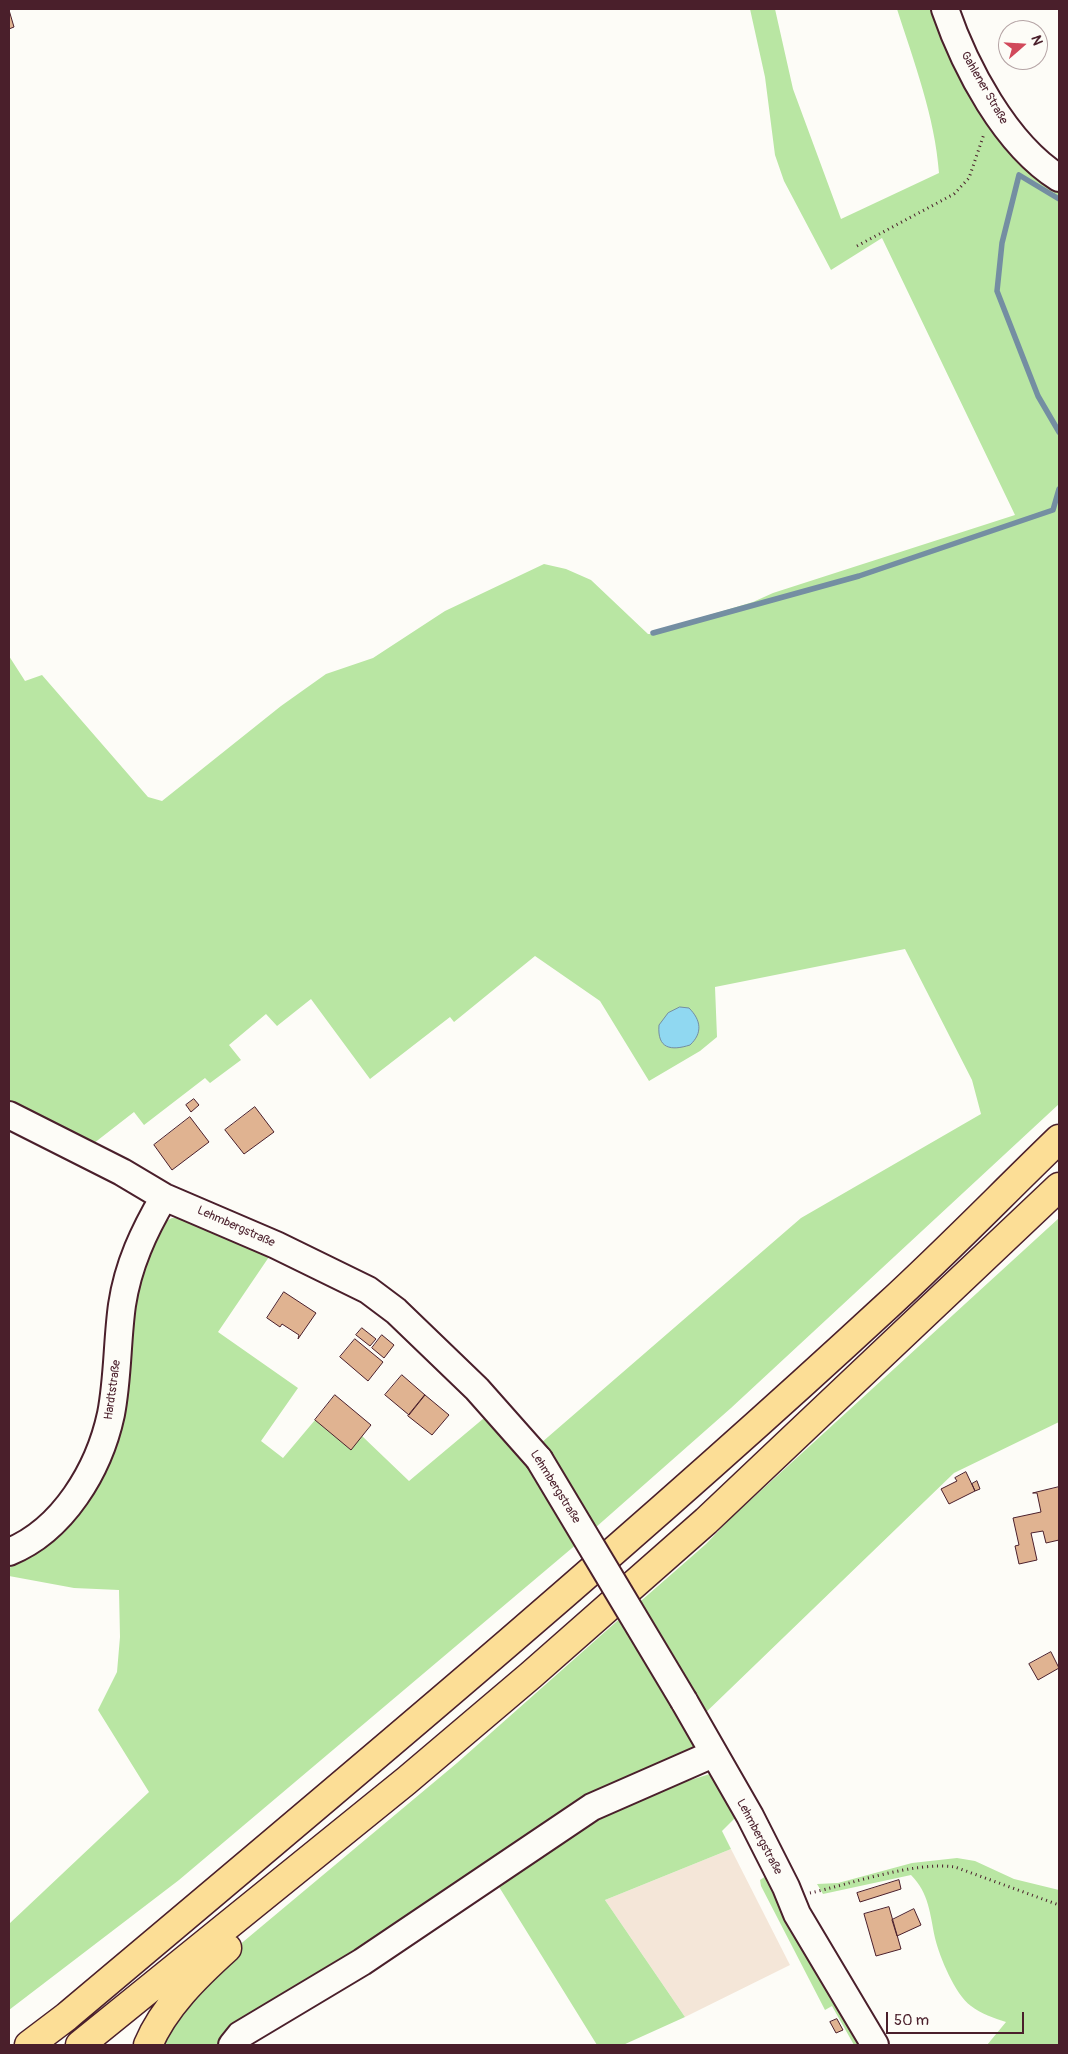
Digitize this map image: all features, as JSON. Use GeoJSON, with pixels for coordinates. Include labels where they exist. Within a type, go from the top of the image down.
{"type":"FeatureCollection","features":[{"type":"Feature","properties":{"kind":"highway"},"geometry":{"type":"LineString","coordinates":[[29,2045],[66,2017],[372,1760],[688,1487],[890,1304],[1059,1139]]}},
{"type":"Feature","properties":{"kind":"highway"},"geometry":{"type":"LineString","coordinates":[[80,2045],[406,1780],[531,1675],[706,1522],[1059,1187]]}},
{"type":"Feature","properties":{"kind":"highway"},"geometry":{"type":"LineString","coordinates":[[148,2045],[153,2033],[178,1998],[205,1968],[328,1860],[406,1780]]}},
{"type":"Feature","properties":{"kind":"street","name":"Gahlener Straße"},"geometry":{"type":"LineString","coordinates":[[945,9],[975,77],[1000,121],[1023,147],[1059,178]]}},
{"type":"Feature","properties":{"kind":"street","name":"Lehmbergstraße"},"geometry":{"type":"LineString","coordinates":[[9,1115],[122,1172],[164,1196],[276,1245],[368,1290],[396,1311],[477,1389],[539,1459],[684,1701],[750,1816],[786,1887],[797,1914],[875,2045]]}},
{"type":"Feature","properties":{"kind":"street","name":"Hardtstraße"},"geometry":{"type":"LineString","coordinates":[[9,1552],[37,1536],[58,1518],[72,1500],[102,1447],[111,1414],[117,1370],[122,1304],[129,1274],[143,1234],[164,1196]]}},
{"type":"Feature","properties":{"kind":"street"},"geometry":{"type":"LineString","coordinates":[[232,2045],[240,2035],[377,1952],[592,1807],[713,1754]]}},
{"type":"Feature","properties":{"kind":"path"},"geometry":{"type":"LineString","coordinates":[[857,246],[954,194],[969,178],[978,155],[992,106]]}},
{"type":"Feature","properties":{"kind":"path"},"geometry":{"type":"LineString","coordinates":[[805,1894],[901,1872],[942,1865],[955,1867],[1059,1905]]}},
{"type":"Feature","properties":{"kind":"shaded area"},"geometry":{"type":"Polygon","coordinates":[[[731,1849],[790,1965],[685,2017],[605,1900],[731,1849]]]}},
{"type":"Feature","properties":{"kind":"green space"},"geometry":{"type":"Polygon","coordinates":[[[750,9],[775,9],[793,89],[841,219],[939,173],[937,152],[928,110],[917,69],[897,9],[935,9],[1059,185],[1059,1104],[731,1408],[578,1543],[179,1880],[9,2010],[9,1924],[149,1792],[98,1710],[117,1672],[120,1637],[119,1590],[74,1588],[9,1576],[9,1568],[36,1554],[64,1533],[95,1483],[131,1288],[160,1224],[172,1218],[191,1217],[273,1251],[218,1332],[298,1388],[261,1441],[283,1458],[315,1420],[351,1449],[362,1436],[409,1481],[490,1413],[524,1424],[541,1443],[801,1218],[981,1114],[972,1080],[905,949],[715,987],[717,1037],[700,1051],[649,1081],[600,1001],[535,956],[454,1022],[450,1017],[370,1079],[311,999],[277,1026],[266,1014],[229,1045],[241,1060],[210,1083],[205,1078],[144,1125],[134,1112],[89,1147],[9,1108],[9,656],[25,681],[42,675],[148,797],[162,801],[281,706],[326,674],[373,658],[445,611],[544,564],[566,569],[591,580],[648,634],[652,634],[652,632],[753,602],[773,593],[1015,515],[882,238],[831,270],[784,181],[775,155],[765,77],[750,9]]]}},
{"type":"Feature","properties":{"kind":"green space"},"geometry":{"type":"Polygon","coordinates":[[[1059,1218],[1059,1422],[954,1473],[700,1718],[634,1607],[706,1544],[731,1518],[1059,1218]]]}},
{"type":"Feature","properties":{"kind":"green space"},"geometry":{"type":"Polygon","coordinates":[[[624,1615],[693,1741],[693,1752],[225,2045],[155,2045],[219,1962],[457,1763],[624,1615]]]}},
{"type":"Feature","properties":{"kind":"green space"},"geometry":{"type":"Polygon","coordinates":[[[713,1773],[738,1815],[722,1831],[731,1849],[605,1900],[685,2017],[623,2045],[597,2045],[496,1882],[595,1810],[713,1773]]]}},
{"type":"Feature","properties":{"kind":"green space"},"geometry":{"type":"Polygon","coordinates":[[[957,1858],[975,1861],[1014,1879],[1059,1890],[1059,2045],[987,2045],[1006,2022],[975,2009],[959,1993],[940,1955],[930,1912],[922,1889],[911,1875],[823,1894],[817,1884],[838,1883],[912,1863],[957,1858]]]}},
{"type":"Feature","properties":{"kind":"green space"},"geometry":{"type":"Polygon","coordinates":[[[766,1876],[867,2045],[854,2045],[832,2006],[825,2010],[761,1886],[760,1880],[766,1876]]]}},
{"type":"Feature","properties":{"kind":"water"},"geometry":{"type":"Polygon","coordinates":[[[680,1007],[689,1008],[693,1013],[698,1022],[699,1031],[690,1045],[671,1048],[660,1039],[659,1025],[668,1013],[680,1007]]]}},
{"type":"Feature","properties":{"kind":"building"},"geometry":{"type":"Polygon","coordinates":[[[9,10],[14,27],[9,29],[9,10]]]}},
{"type":"Feature","properties":{"kind":"building"},"geometry":{"type":"Polygon","coordinates":[[[194,1099],[199,1105],[191,1112],[186,1105],[194,1099]]]}},
{"type":"Feature","properties":{"kind":"building"},"geometry":{"type":"Polygon","coordinates":[[[255,1107],[274,1132],[244,1154],[225,1130],[255,1107]]]}},
{"type":"Feature","properties":{"kind":"building"},"geometry":{"type":"Polygon","coordinates":[[[190,1117],[209,1142],[172,1170],[154,1145],[190,1117]]]}},
{"type":"Feature","properties":{"kind":"building"},"geometry":{"type":"Polygon","coordinates":[[[284,1292],[316,1313],[298,1339],[299,1335],[282,1324],[280,1327],[267,1318],[284,1292]]]}},
{"type":"Feature","properties":{"kind":"building"},"geometry":{"type":"Polygon","coordinates":[[[362,1328],[376,1339],[370,1346],[356,1335],[362,1328]]]}},
{"type":"Feature","properties":{"kind":"building"},"geometry":{"type":"Polygon","coordinates":[[[382,1335],[394,1345],[384,1358],[372,1348],[382,1335]]]}},
{"type":"Feature","properties":{"kind":"building"},"geometry":{"type":"Polygon","coordinates":[[[355,1339],[383,1362],[368,1381],[340,1357],[355,1339]]]}},
{"type":"Feature","properties":{"kind":"building"},"geometry":{"type":"Polygon","coordinates":[[[402,1375],[425,1395],[409,1415],[385,1395],[402,1375]]]}},
{"type":"Feature","properties":{"kind":"building"},"geometry":{"type":"Polygon","coordinates":[[[335,1395],[371,1425],[351,1450],[315,1420],[335,1395]]]}},
{"type":"Feature","properties":{"kind":"building"},"geometry":{"type":"Polygon","coordinates":[[[425,1395],[449,1415],[432,1435],[408,1416],[425,1395]]]}},
{"type":"Feature","properties":{"kind":"building"},"geometry":{"type":"Polygon","coordinates":[[[966,1472],[975,1491],[949,1504],[941,1489],[957,1481],[955,1478],[966,1472]]]}},
{"type":"Feature","properties":{"kind":"building"},"geometry":{"type":"Polygon","coordinates":[[[977,1481],[980,1489],[975,1491],[972,1484],[977,1481]]]}},
{"type":"Feature","properties":{"kind":"building"},"geometry":{"type":"Polygon","coordinates":[[[1059,1487],[1059,1540],[1046,1543],[1043,1531],[1031,1533],[1037,1560],[1019,1564],[1015,1546],[1019,1545],[1013,1518],[1041,1512],[1037,1493],[1033,1493],[1059,1487]]]}},
{"type":"Feature","properties":{"kind":"building"},"geometry":{"type":"Polygon","coordinates":[[[1051,1652],[1059,1668],[1038,1680],[1029,1664],[1051,1652]]]}},
{"type":"Feature","properties":{"kind":"building"},"geometry":{"type":"Polygon","coordinates":[[[899,1880],[901,1889],[860,1902],[857,1893],[899,1880]]]}},
{"type":"Feature","properties":{"kind":"building"},"geometry":{"type":"Polygon","coordinates":[[[889,1907],[901,1949],[876,1956],[864,1914],[889,1907]]]}},
{"type":"Feature","properties":{"kind":"building"},"geometry":{"type":"Polygon","coordinates":[[[914,1909],[921,1925],[897,1936],[892,1920],[914,1909]]]}},
{"type":"Feature","properties":{"kind":"building"},"geometry":{"type":"Polygon","coordinates":[[[837,2019],[843,2030],[836,2033],[830,2022],[837,2019]]]}},
{"type":"Feature","properties":{"kind":"waterway"},"geometry":{"type":"LineString","coordinates":[[1059,199],[1019,175],[1002,243],[997,291],[1038,396],[1059,432]]}},
{"type":"Feature","properties":{"kind":"waterway"},"geometry":{"type":"LineString","coordinates":[[653,633],[859,576],[1053,510],[1059,489]]}}]}
